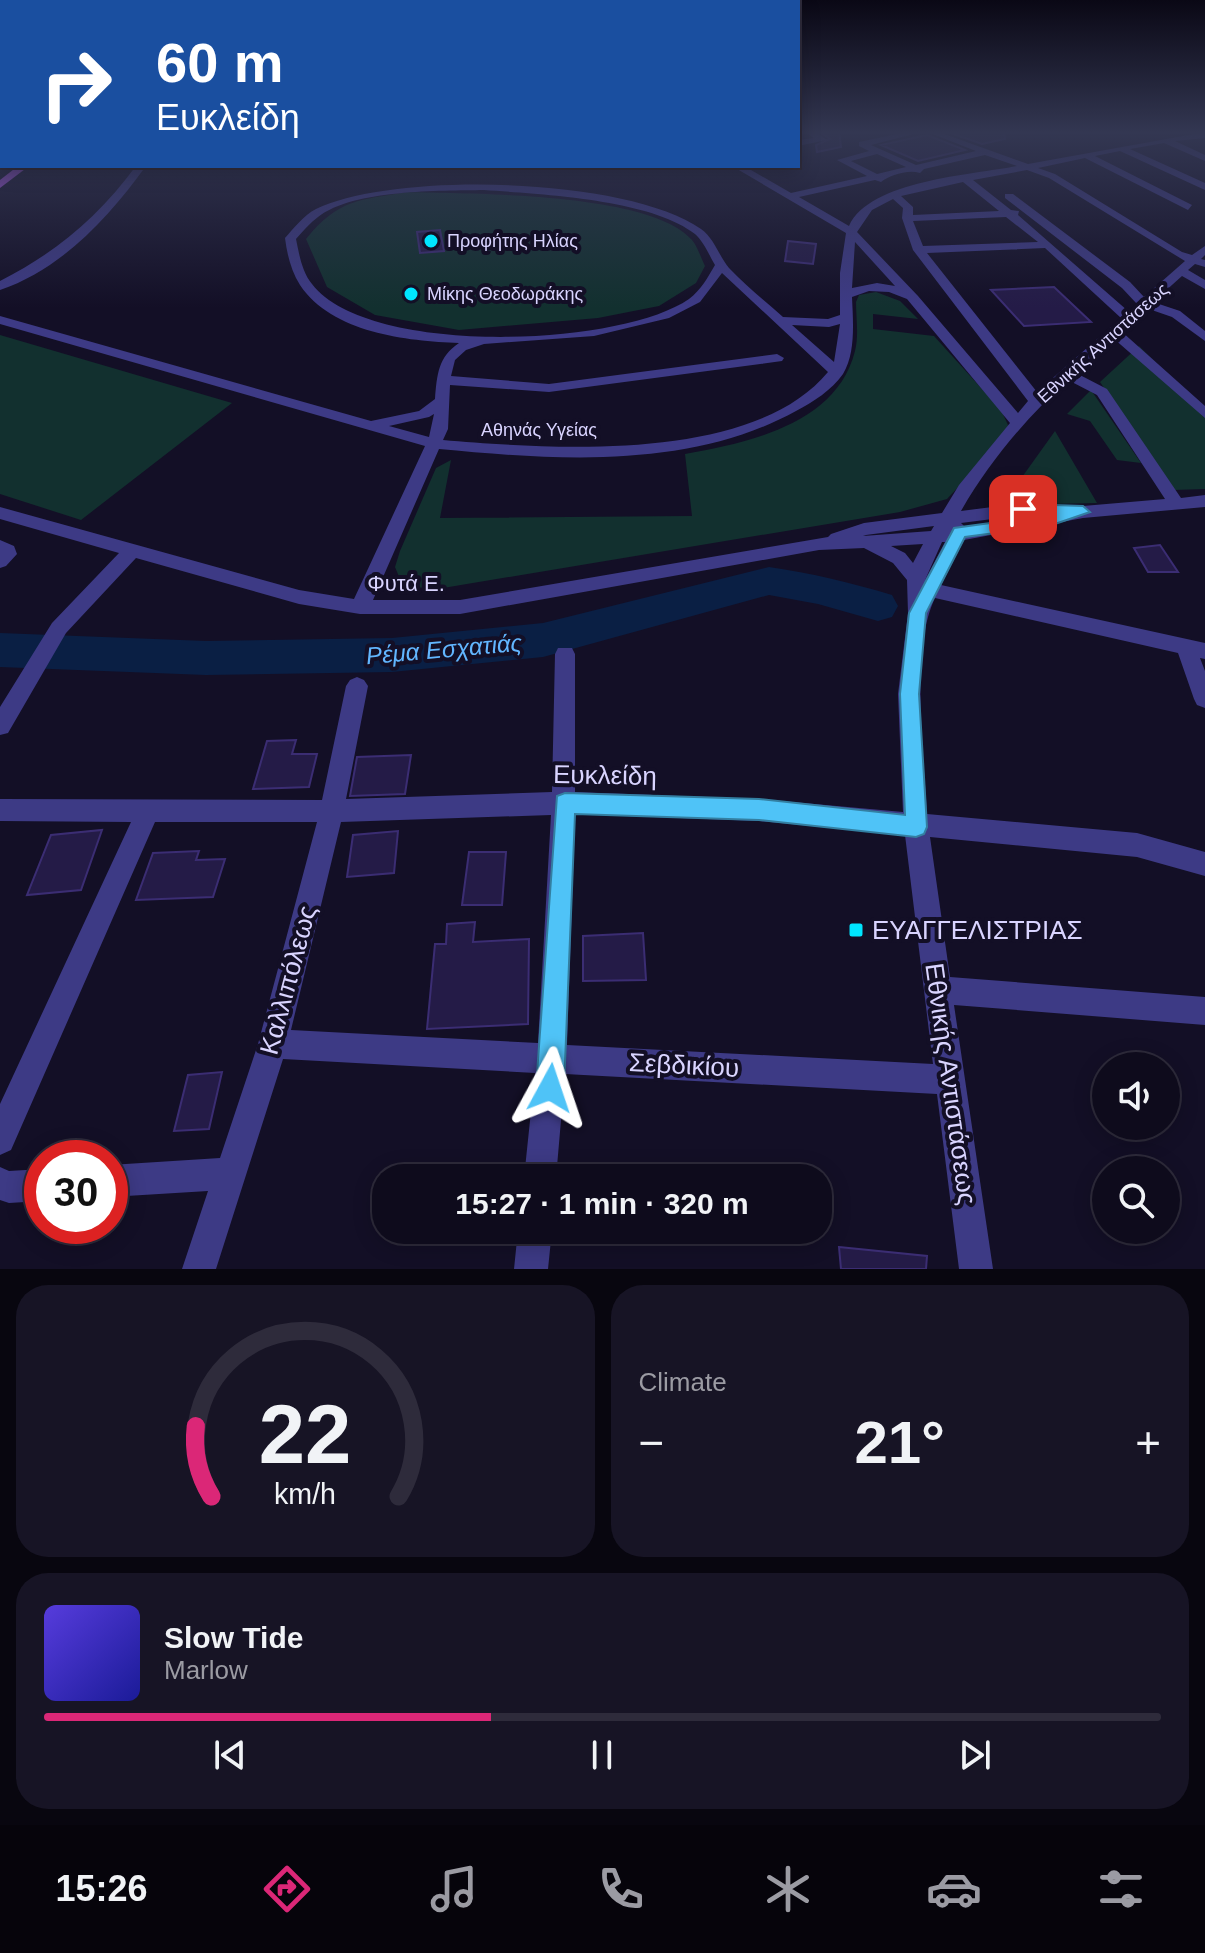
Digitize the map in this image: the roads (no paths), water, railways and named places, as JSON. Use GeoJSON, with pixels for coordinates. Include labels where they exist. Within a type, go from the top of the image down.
{"type":"FeatureCollection","features":[{"type":"Feature","properties":{"kind":"street"},"geometry":{"type":"LineString","coordinates":[[0,286],[45,263],[80,240],[110,210],[124,190]]}},
{"type":"Feature","properties":{"kind":"street"},"geometry":{"type":"LineString","coordinates":[[380,190],[329,204],[296,226],[290,238],[307,287],[322,301],[346,314],[404,334],[435,355],[444,375]]}},
{"type":"Feature","properties":{"kind":"street"},"geometry":{"type":"LineString","coordinates":[[484,190],[551,193],[623,204],[697,230],[710,244],[721,265],[749,294],[837,372],[845,349],[850,231],[866,209],[916,190]]}},
{"type":"Feature","properties":{"kind":"street"},"geometry":{"type":"LineString","coordinates":[[781,190],[850,231],[914,299],[1019,424]]}},
{"type":"Feature","properties":{"kind":"street"},"geometry":{"type":"LineString","coordinates":[[791,196],[817,190]]}},
{"type":"Feature","properties":{"kind":"street"},"geometry":{"type":"LineString","coordinates":[[904,190],[908,192]]}},
{"type":"Feature","properties":{"kind":"street"},"geometry":{"type":"LineString","coordinates":[[979,190],[1048,245],[1127,317]]}},
{"type":"Feature","properties":{"kind":"street"},"geometry":{"type":"LineString","coordinates":[[1071,190],[1199,262]]}},
{"type":"Feature","properties":{"kind":"street"},"geometry":{"type":"LineString","coordinates":[[1155,190],[1188,207]]}},
{"type":"Feature","properties":{"kind":"street"},"geometry":{"type":"LineString","coordinates":[[895,196],[908,207],[907,218],[919,250],[1036,401]]}},
{"type":"Feature","properties":{"kind":"street"},"geometry":{"type":"LineString","coordinates":[[1009,196],[1126,285],[1143,303],[1176,314],[1205,337]]}},
{"type":"Feature","properties":{"kind":"street"},"geometry":{"type":"LineString","coordinates":[[907,218],[1010,216],[1027,209]]}},
{"type":"Feature","properties":{"kind":"street"},"geometry":{"type":"LineString","coordinates":[[919,250],[1048,245]]}},
{"type":"Feature","properties":{"kind":"street","name":"Εθνικής Αντιστάσεως"},"geometry":{"type":"LineString","coordinates":[[922,594],[954,524],[965,489],[1036,401],[1143,303],[1199,262],[1205,249]]}},
{"type":"Feature","properties":{"kind":"street"},"geometry":{"type":"LineString","coordinates":[[704,294],[721,265]]}},
{"type":"Feature","properties":{"kind":"street"},"geometry":{"type":"LineString","coordinates":[[1183,272],[1205,285]]}},
{"type":"Feature","properties":{"kind":"street"},"geometry":{"type":"LineString","coordinates":[[846,295],[858,289],[883,287],[914,299]]}},
{"type":"Feature","properties":{"kind":"street"},"geometry":{"type":"LineString","coordinates":[[404,334],[483,339],[606,329],[671,313],[704,294],[738,291],[749,294]]}},
{"type":"Feature","properties":{"kind":"street"},"geometry":{"type":"LineString","coordinates":[[783,321],[829,323],[846,317]]}},
{"type":"Feature","properties":{"kind":"street","name":"Αθηνάς Υγείας"},"geometry":{"type":"LineString","coordinates":[[0,320],[435,444],[503,451],[655,448],[707,440],[751,429],[789,411],[837,372]]}},
{"type":"Feature","properties":{"kind":"street"},"geometry":{"type":"LineString","coordinates":[[1112,330],[1205,414]]}},
{"type":"Feature","properties":{"kind":"street"},"geometry":{"type":"LineString","coordinates":[[360,607],[435,444],[440,429],[444,375],[449,359],[461,347],[483,339]]}},
{"type":"Feature","properties":{"kind":"street"},"geometry":{"type":"LineString","coordinates":[[444,375],[549,388],[777,358]]}},
{"type":"Feature","properties":{"kind":"street"},"geometry":{"type":"LineString","coordinates":[[1066,373],[1102,392],[1176,503]]}},
{"type":"Feature","properties":{"kind":"street"},"geometry":{"type":"LineString","coordinates":[[367,426],[424,414],[443,400]]}},
{"type":"Feature","properties":{"kind":"street","name":"Φυτά Ε."},"geometry":{"type":"LineString","coordinates":[[0,513],[299,597],[360,607],[460,607],[819,544],[864,529],[1049,521],[1083,512],[1205,501]]}},
{"type":"Feature","properties":{"kind":"street","name":"Εθνικής Αντιστάσεως"},"geometry":{"type":"LineString","coordinates":[[954,524],[936,535],[922,594],[909,694],[916,827],[976,1269]]}},
{"type":"Feature","properties":{"kind":"street","name":"Φυτά Ε."},"geometry":{"type":"LineString","coordinates":[[819,544],[869,543],[936,535]]}},
{"type":"Feature","properties":{"kind":"street"},"geometry":{"type":"LineString","coordinates":[[869,543],[899,558],[922,594],[1196,649],[1205,699]]}},
{"type":"Feature","properties":{"kind":"street"},"geometry":{"type":"LineString","coordinates":[[0,546],[8,550],[0,561]]}},
{"type":"Feature","properties":{"kind":"street"},"geometry":{"type":"LineString","coordinates":[[0,726],[59,628],[132,551]]}},
{"type":"Feature","properties":{"kind":"street"},"geometry":{"type":"LineString","coordinates":[[542,1164],[553,1058],[565,803],[565,654]]}},
{"type":"Feature","properties":{"kind":"street","name":"Καλλιπόλεως"},"geometry":{"type":"LineString","coordinates":[[199,1269],[273,1044],[332,811],[357,686]]}},
{"type":"Feature","properties":{"kind":"street","name":"Ευκλείδη"},"geometry":{"type":"LineString","coordinates":[[0,810],[149,808],[332,811],[565,803],[759,810],[916,827],[1137,845],[1205,864]]}},
{"type":"Feature","properties":{"kind":"street"},"geometry":{"type":"LineString","coordinates":[[0,1139],[149,808]]}},
{"type":"Feature","properties":{"kind":"street"},"geometry":{"type":"LineString","coordinates":[[938,990],[1205,1011]]}},
{"type":"Feature","properties":{"kind":"street","name":"Σεβδικίου"},"geometry":{"type":"LineString","coordinates":[[273,1044],[951,1080]]}},
{"type":"Feature","properties":{"kind":"street"},"geometry":{"type":"LineString","coordinates":[[128,1180],[231,1173]]}},
{"type":"Feature","properties":{"kind":"street"},"geometry":{"type":"LineString","coordinates":[[0,1183],[9,1187],[24,1186]]}},
{"type":"Feature","properties":{"kind":"street"},"geometry":{"type":"LineString","coordinates":[[531,1269],[534,1244]]}},
{"type":"Feature","properties":{"kind":"waterway","name":"Ρέμα Εσχατιάς"},"geometry":{"type":"LineString","coordinates":[[0,650],[206,658],[392,655],[543,640],[769,581],[818,589],[878,606]]}},
{"type":"Feature","properties":{"kind":"place","name":"Προφήτης Ηλίας"},"geometry":{"type":"Point","coordinates":[431,241]}},
{"type":"Feature","properties":{"kind":"place","name":"Μίκης Θεοδωράκης"},"geometry":{"type":"Point","coordinates":[411,294]}},
{"type":"Feature","properties":{"kind":"place","name":"ΕΥΑΓΓΕΛΙΣΤΡΙΑΣ"},"geometry":{"type":"Point","coordinates":[856,930]}}]}
